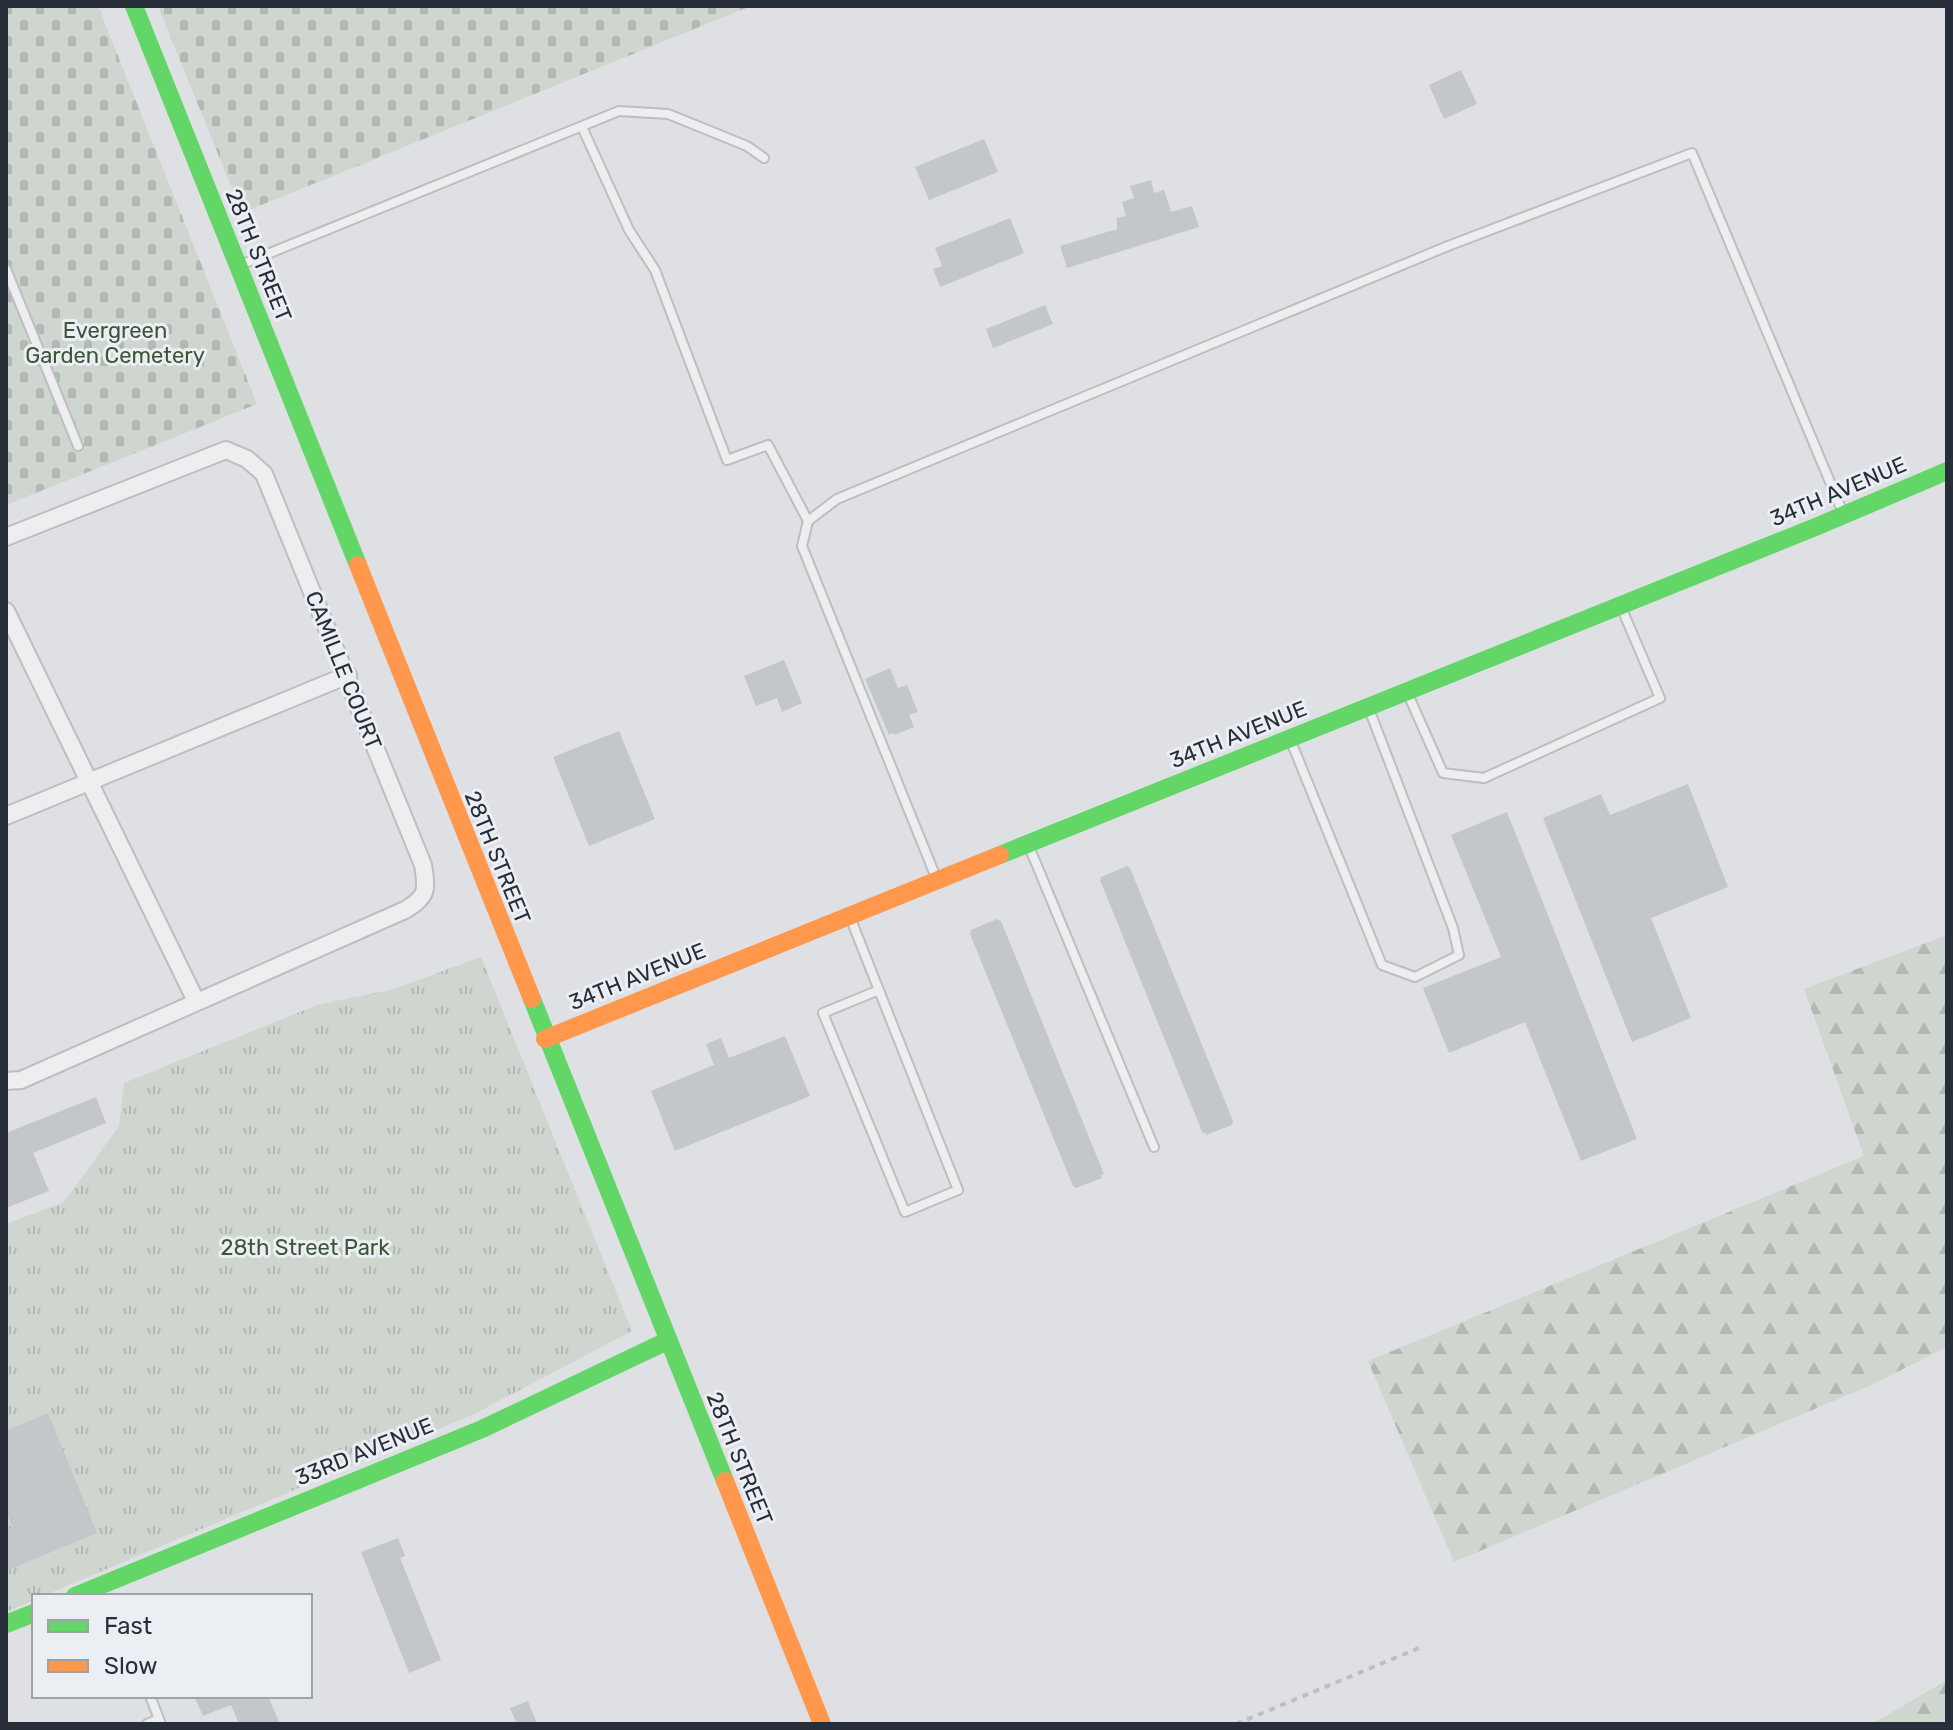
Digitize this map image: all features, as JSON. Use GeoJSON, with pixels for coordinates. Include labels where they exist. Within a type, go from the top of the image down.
{"type":"FeatureCollection","features":[{"type":"Feature","properties":{"kind":"street","name":"28TH STREET"},"geometry":{"type":"LineString","coordinates":[[134,6],[545,1039],[822,1724]]}},
{"type":"Feature","properties":{"kind":"street","name":"CAMILLE COURT"},"geometry":{"type":"LineString","coordinates":[[6,537],[226,450],[247,459],[264,474],[423,865],[427,887],[420,902],[21,1080],[6,1081]]}},
{"type":"Feature","properties":{"kind":"street","name":"34TH AVENUE"},"geometry":{"type":"LineString","coordinates":[[545,1039],[1947,471]]}},
{"type":"Feature","properties":{"kind":"street"},"geometry":{"type":"LineString","coordinates":[[6,611],[196,1001]]}},
{"type":"Feature","properties":{"kind":"street"},"geometry":{"type":"LineString","coordinates":[[6,816],[348,675]]}},
{"type":"Feature","properties":{"kind":"street","name":"33RD AVENUE"},"geometry":{"type":"LineString","coordinates":[[85,1594],[105,1590],[482,1429],[667,1341]]}},
{"type":"Feature","properties":{"kind":"street"},"geometry":{"type":"LineString","coordinates":[[6,1624],[32,1614]]}},
{"type":"Feature","properties":{"kind":"lane"},"geometry":{"type":"LineString","coordinates":[[237,266],[619,111],[668,114],[747,146],[764,158]]}},
{"type":"Feature","properties":{"kind":"lane"},"geometry":{"type":"LineString","coordinates":[[582,127],[629,230],[655,270],[727,460],[768,445],[808,521]]}},
{"type":"Feature","properties":{"kind":"lane"},"geometry":{"type":"LineString","coordinates":[[938,881],[802,546],[808,521],[837,499],[1448,246],[1692,153],[1843,515]]}},
{"type":"Feature","properties":{"kind":"lane"},"geometry":{"type":"LineString","coordinates":[[6,269],[78,446]]}},
{"type":"Feature","properties":{"kind":"lane"},"geometry":{"type":"LineString","coordinates":[[1407,691],[1443,773],[1484,778],[1660,698],[1620,605]]}},
{"type":"Feature","properties":{"kind":"lane"},"geometry":{"type":"LineString","coordinates":[[1290,739],[1382,965],[1415,977],[1459,955],[1453,928],[1368,707]]}},
{"type":"Feature","properties":{"kind":"lane"},"geometry":{"type":"LineString","coordinates":[[1028,844],[1154,1147]]}},
{"type":"Feature","properties":{"kind":"lane"},"geometry":{"type":"LineString","coordinates":[[849,916],[879,990],[958,1190],[905,1212],[823,1013],[879,990]]}},
{"type":"Feature","properties":{"kind":"lane"},"geometry":{"type":"LineString","coordinates":[[147,1724],[160,1721],[151,1698]]}},
{"type":"Feature","properties":{"kind":"path"},"geometry":{"type":"LineString","coordinates":[[1236,1724],[1419,1648]]}},
{"type":"Feature","properties":{"kind":"green space","name":"Evergreen Garden Cemetery"},"geometry":{"type":"Polygon","coordinates":[[[6,6],[98,6],[257,404],[6,505],[6,6]]]}},
{"type":"Feature","properties":{"kind":"green space"},"geometry":{"type":"Polygon","coordinates":[[[158,6],[751,6],[242,213],[158,6]]]}},
{"type":"Feature","properties":{"kind":"green space"},"geometry":{"type":"Polygon","coordinates":[[[1947,935],[1947,1347],[1869,1386],[1454,1562],[1368,1361],[1864,1156],[1804,989],[1947,935]]]}},
{"type":"Feature","properties":{"kind":"green space","name":"28th Street Park"},"geometry":{"type":"Polygon","coordinates":[[[481,957],[632,1331],[474,1414],[48,1594],[32,1594],[32,1601],[6,1612],[6,1224],[64,1202],[119,1126],[124,1083],[317,1005],[394,989],[481,957]]]}},
{"type":"Feature","properties":{"kind":"green space"},"geometry":{"type":"Polygon","coordinates":[[[1947,1680],[1947,1724],[1872,1724],[1947,1680]]]}},
{"type":"Feature","properties":{"kind":"building"},"geometry":{"type":"Polygon","coordinates":[[[1461,70],[1477,104],[1444,119],[1429,85],[1461,70]]]}},
{"type":"Feature","properties":{"kind":"building"},"geometry":{"type":"Polygon","coordinates":[[[984,139],[998,172],[929,200],[915,167],[984,139]]]}},
{"type":"Feature","properties":{"kind":"building"},"geometry":{"type":"Polygon","coordinates":[[[1151,180],[1154,193],[1164,190],[1171,212],[1192,206],[1199,227],[1067,268],[1060,246],[1117,229],[1117,218],[1126,216],[1122,202],[1134,198],[1130,186],[1151,180]]]}},
{"type":"Feature","properties":{"kind":"building"},"geometry":{"type":"Polygon","coordinates":[[[1010,218],[1024,253],[940,287],[933,269],[942,266],[935,248],[1010,218]]]}},
{"type":"Feature","properties":{"kind":"building"},"geometry":{"type":"Polygon","coordinates":[[[1045,305],[1053,324],[993,348],[986,329],[1045,305]]]}},
{"type":"Feature","properties":{"kind":"building"},"geometry":{"type":"Polygon","coordinates":[[[784,660],[802,703],[782,712],[777,698],[756,706],[744,676],[784,660]]]}},
{"type":"Feature","properties":{"kind":"building"},"geometry":{"type":"Polygon","coordinates":[[[890,668],[898,688],[907,685],[918,712],[909,715],[914,727],[894,735],[889,735],[865,679],[890,668]]]}},
{"type":"Feature","properties":{"kind":"building"},"geometry":{"type":"Polygon","coordinates":[[[619,731],[655,819],[589,846],[553,757],[619,731]]]}},
{"type":"Feature","properties":{"kind":"building"},"geometry":{"type":"Polygon","coordinates":[[[1688,784],[1728,887],[1651,918],[1691,1018],[1632,1042],[1543,818],[1601,794],[1610,815],[1688,784]]]}},
{"type":"Feature","properties":{"kind":"building"},"geometry":{"type":"Polygon","coordinates":[[[1507,812],[1637,1139],[1581,1161],[1525,1022],[1449,1053],[1423,988],[1501,957],[1451,835],[1507,812]]]}},
{"type":"Feature","properties":{"kind":"building"},"geometry":{"type":"Polygon","coordinates":[[[1127,866],[1233,1121],[1232,1125],[1206,1135],[1100,880],[1127,866]]]}},
{"type":"Feature","properties":{"kind":"building"},"geometry":{"type":"Polygon","coordinates":[[[997,919],[1001,921],[1104,1174],[1102,1178],[1076,1188],[970,934],[971,930],[997,919]]]}},
{"type":"Feature","properties":{"kind":"building"},"geometry":{"type":"Polygon","coordinates":[[[785,1036],[810,1096],[675,1151],[651,1091],[714,1065],[706,1044],[721,1038],[729,1058],[785,1036]]]}},
{"type":"Feature","properties":{"kind":"building"},"geometry":{"type":"Polygon","coordinates":[[[96,1097],[106,1123],[33,1153],[49,1191],[6,1208],[6,1133],[96,1097]]]}},
{"type":"Feature","properties":{"kind":"building"},"geometry":{"type":"Polygon","coordinates":[[[48,1413],[97,1533],[6,1571],[6,1530],[12,1527],[6,1511],[6,1431],[48,1413]]]}},
{"type":"Feature","properties":{"kind":"building"},"geometry":{"type":"Polygon","coordinates":[[[398,1538],[405,1556],[400,1558],[441,1660],[409,1673],[361,1552],[398,1538]]]}},
{"type":"Feature","properties":{"kind":"building"},"geometry":{"type":"Polygon","coordinates":[[[195,1698],[269,1698],[280,1724],[239,1724],[231,1705],[203,1716],[195,1698]]]}},
{"type":"Feature","properties":{"kind":"building"},"geometry":{"type":"Polygon","coordinates":[[[528,1701],[537,1724],[517,1724],[510,1708],[528,1701]]]}},
{"type":"Feature","properties":{"kind":"traffic: fast"},"geometry":{"type":"LineString","coordinates":[[134,6],[358,565]]}},
{"type":"Feature","properties":{"kind":"traffic: fast"},"geometry":{"type":"LineString","coordinates":[[1000,855],[1818,526],[1947,471]]}},
{"type":"Feature","properties":{"kind":"traffic: fast"},"geometry":{"type":"LineString","coordinates":[[532,999],[725,1481]]}},
{"type":"Feature","properties":{"kind":"traffic: fast"},"geometry":{"type":"LineString","coordinates":[[80,1594],[482,1429],[667,1341]]}},
{"type":"Feature","properties":{"kind":"traffic: fast"},"geometry":{"type":"LineString","coordinates":[[6,1624],[32,1614]]}},
{"type":"Feature","properties":{"kind":"traffic: slow"},"geometry":{"type":"LineString","coordinates":[[358,565],[532,999]]}},
{"type":"Feature","properties":{"kind":"traffic: slow"},"geometry":{"type":"LineString","coordinates":[[545,1039],[1000,855]]}},
{"type":"Feature","properties":{"kind":"traffic: slow"},"geometry":{"type":"LineString","coordinates":[[725,1481],[822,1724]]}}]}
